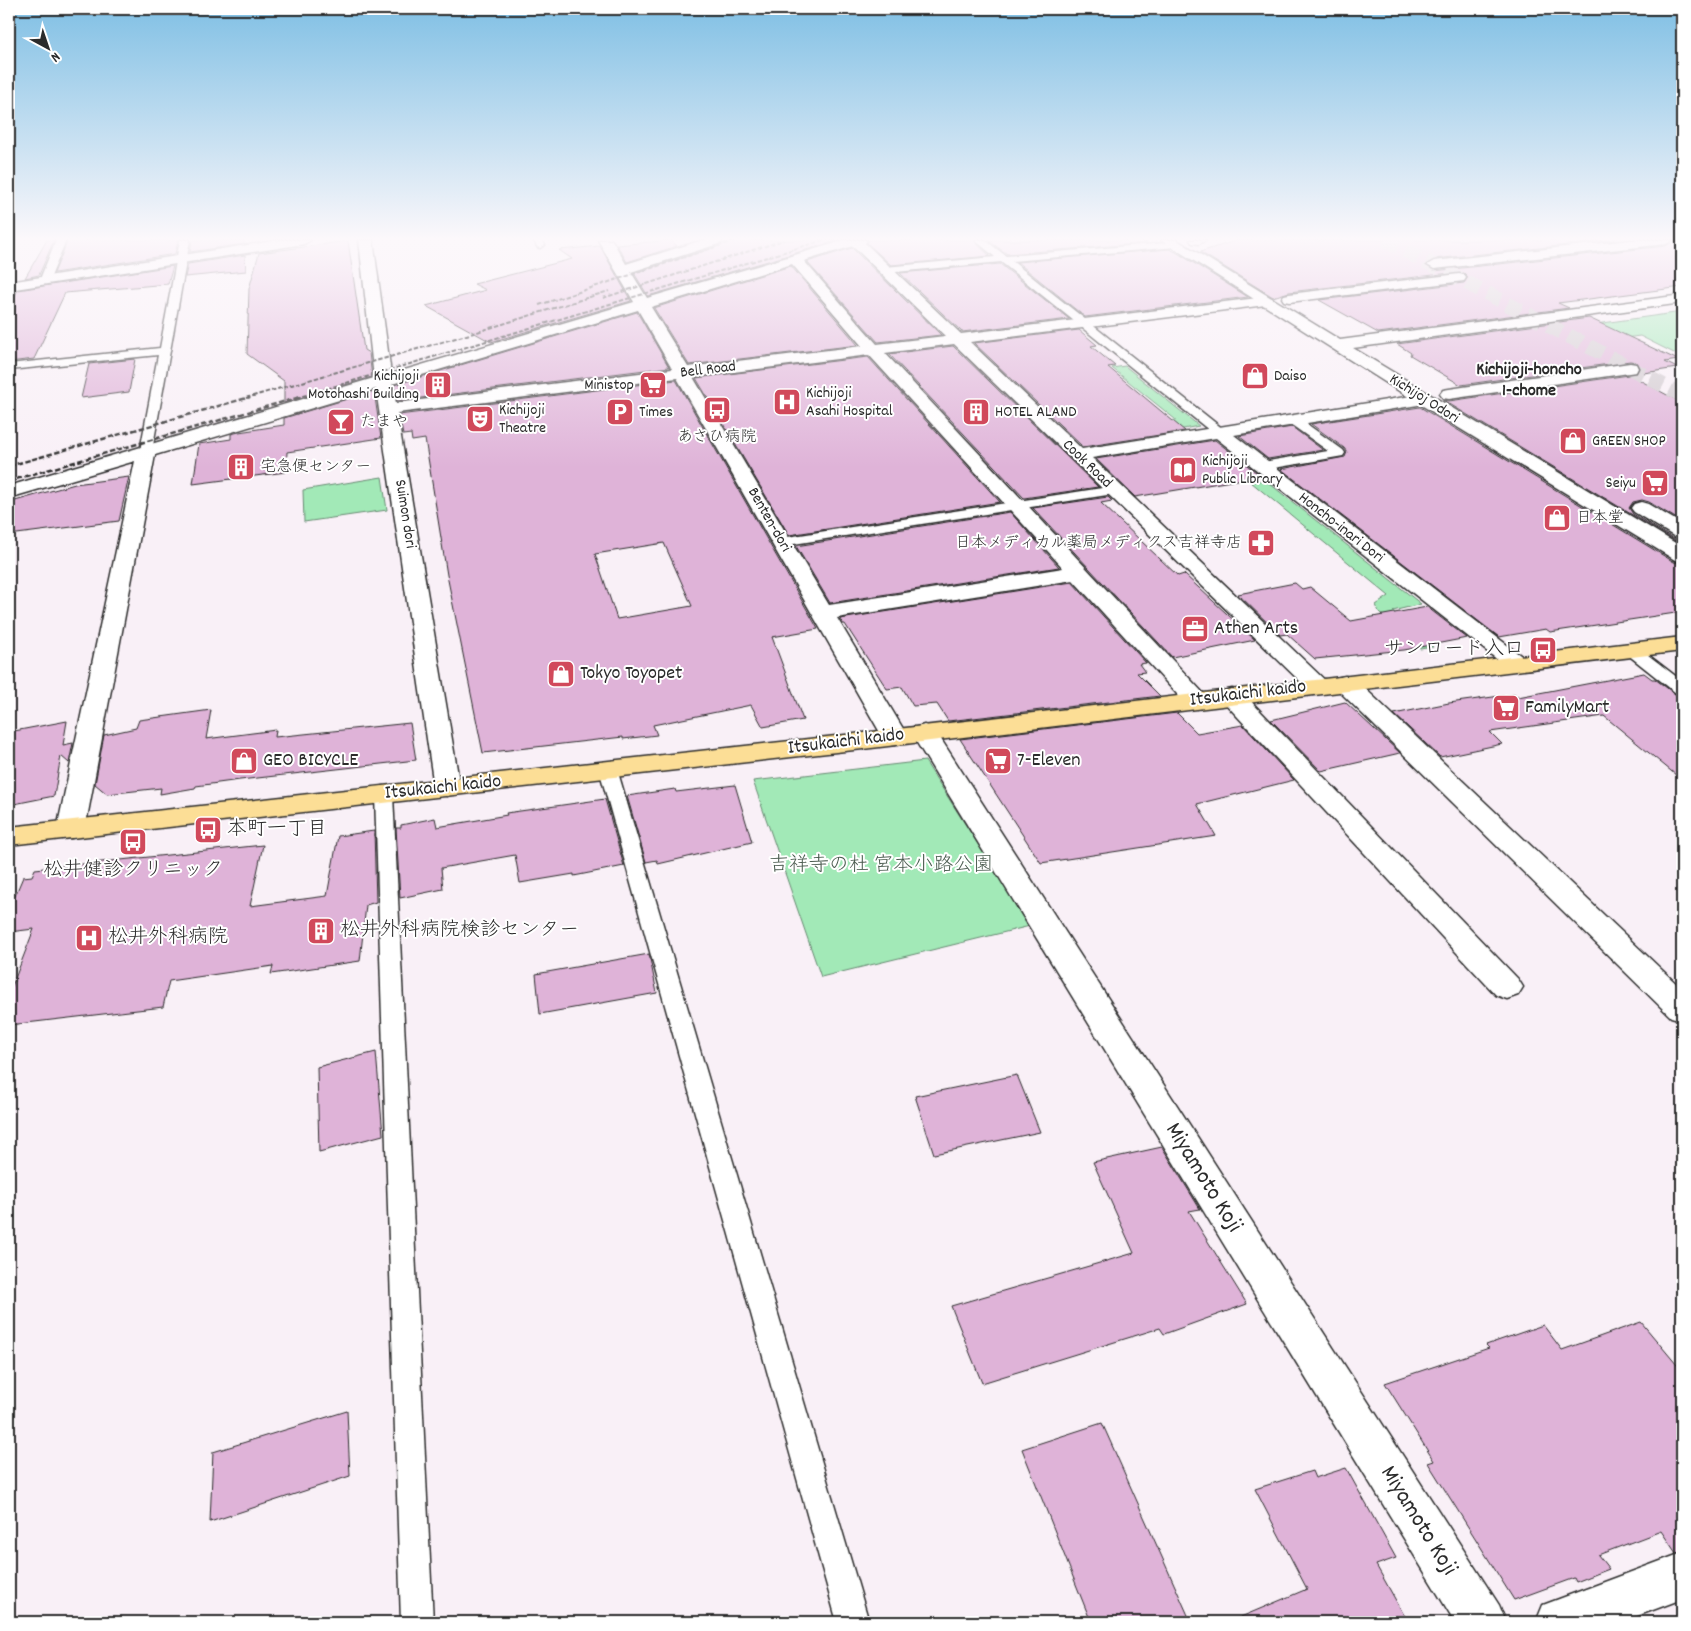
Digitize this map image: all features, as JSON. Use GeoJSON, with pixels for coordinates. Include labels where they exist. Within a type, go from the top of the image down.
{"type":"FeatureCollection","features":[{"type":"Feature","properties":{"kind":"main road","name":"Itsukaichi kaido"},"geometry":{"type":"LineString","coordinates":[[9,836],[910,735],[1682,644]]}},
{"type":"Feature","properties":{"kind":"street","name":"Suimon dori"},"geometry":{"type":"LineString","coordinates":[[375,316],[383,380],[447,787]]}},
{"type":"Feature","properties":{"kind":"street"},"geometry":{"type":"LineString","coordinates":[[9,492],[601,316]]}},
{"type":"Feature","properties":{"kind":"street","name":"Benten-dori"},"geometry":{"type":"LineString","coordinates":[[649,316],[823,614],[910,735]]}},
{"type":"Feature","properties":{"kind":"street"},"geometry":{"type":"LineString","coordinates":[[845,316],[1196,700]]}},
{"type":"Feature","properties":{"kind":"street","name":"Cook Road"},"geometry":{"type":"LineString","coordinates":[[933,316],[1115,490],[1332,684],[1682,1008]]}},
{"type":"Feature","properties":{"kind":"street","name":"Bell Road"},"geometry":{"type":"LineString","coordinates":[[389,409],[874,350],[1133,316]]}},
{"type":"Feature","properties":{"kind":"street","name":"Kichijoj Odori"},"geometry":{"type":"LineString","coordinates":[[1305,316],[1428,391],[1682,556]]}},
{"type":"Feature","properties":{"kind":"street"},"geometry":{"type":"LineString","coordinates":[[1339,337],[1363,341],[1552,316]]}},
{"type":"Feature","properties":{"kind":"street","name":"Kichijoj Odori"},"geometry":{"type":"LineString","coordinates":[[1363,341],[1383,353]]}},
{"type":"Feature","properties":{"kind":"street"},"geometry":{"type":"LineString","coordinates":[[1449,394],[1630,368]]}},
{"type":"Feature","properties":{"kind":"street"},"geometry":{"type":"LineString","coordinates":[[1078,455],[1293,420],[1428,391]]}},
{"type":"Feature","properties":{"kind":"street","name":"Kichijoj Odori"},"geometry":{"type":"LineString","coordinates":[[1428,391],[1449,394],[1474,409]]}},
{"type":"Feature","properties":{"kind":"street","name":"Honcho-inari Dori"},"geometry":{"type":"LineString","coordinates":[[1219,432],[1516,663]]}},
{"type":"Feature","properties":{"kind":"street"},"geometry":{"type":"LineString","coordinates":[[71,829],[146,451]]}},
{"type":"Feature","properties":{"kind":"street"},"geometry":{"type":"LineString","coordinates":[[1624,498],[1682,533]]}},
{"type":"Feature","properties":{"kind":"street"},"geometry":{"type":"LineString","coordinates":[[823,614],[1080,572]]}},
{"type":"Feature","properties":{"kind":"street"},"geometry":{"type":"LineString","coordinates":[[1232,696],[1507,987]]}},
{"type":"Feature","properties":{"kind":"street","name":"Miyamoto Koji"},"geometry":{"type":"LineString","coordinates":[[910,735],[1482,1622]]}},
{"type":"Feature","properties":{"kind":"street"},"geometry":{"type":"LineString","coordinates":[[1560,1622],[1682,1576]]}},
{"type":"Feature","properties":{"kind":"lane"},"geometry":{"type":"LineString","coordinates":[[146,451],[170,316]]}},
{"type":"Feature","properties":{"kind":"lane","name":"Honcho-inari Dori"},"geometry":{"type":"LineString","coordinates":[[1073,316],[1219,432]]}},
{"type":"Feature","properties":{"kind":"lane"},"geometry":{"type":"LineString","coordinates":[[9,367],[164,351]]}},
{"type":"Feature","properties":{"kind":"lane"},"geometry":{"type":"LineString","coordinates":[[1262,466],[1339,453],[1293,420]]}},
{"type":"Feature","properties":{"kind":"lane"},"geometry":{"type":"LineString","coordinates":[[782,542],[1115,490]]}},
{"type":"Feature","properties":{"kind":"lane"},"geometry":{"type":"LineString","coordinates":[[1633,651],[1682,689]]}},
{"type":"Feature","properties":{"kind":"lane"},"geometry":{"type":"LineString","coordinates":[[608,769],[853,1622]]}},
{"type":"Feature","properties":{"kind":"lane"},"geometry":{"type":"LineString","coordinates":[[384,794],[417,1622]]}},
{"type":"Feature","properties":{"kind":"green space"},"geometry":{"type":"Polygon","coordinates":[[[1652,316],[1682,316],[1682,357],[1640,336],[1594,342],[1581,326],[1652,316]]]}},
{"type":"Feature","properties":{"kind":"green space"},"geometry":{"type":"Polygon","coordinates":[[[1125,366],[1199,426],[1167,432],[1157,424],[1176,420],[1112,368],[1125,366]]]}},
{"type":"Feature","properties":{"kind":"green space"},"geometry":{"type":"Polygon","coordinates":[[[382,477],[387,510],[304,522],[303,490],[382,477]]]}},
{"type":"Feature","properties":{"kind":"green space"},"geometry":{"type":"Polygon","coordinates":[[[1265,480],[1421,604],[1393,611],[1433,647],[1420,649],[1379,612],[1376,605],[1389,596],[1251,482],[1265,480]]]}},
{"type":"Feature","properties":{"kind":"green space","name":"吉祥寺の杜 宮本小路公園"},"geometry":{"type":"Polygon","coordinates":[[[925,761],[1030,926],[821,977],[753,781],[925,761]]]}},
{"type":"Feature","properties":{"kind":"building"},"geometry":{"type":"Polygon","coordinates":[[[9,316],[54,316],[34,359],[9,362],[9,316]]]}},
{"type":"Feature","properties":{"kind":"building"},"geometry":{"type":"Polygon","coordinates":[[[248,316],[359,316],[364,350],[369,353],[372,377],[284,403],[284,381],[247,354],[248,316]]]}},
{"type":"Feature","properties":{"kind":"building"},"geometry":{"type":"Polygon","coordinates":[[[444,316],[579,316],[491,342],[444,316]]]}},
{"type":"Feature","properties":{"kind":"building"},"geometry":{"type":"Polygon","coordinates":[[[623,316],[639,316],[669,367],[397,401],[394,385],[623,316]]]}},
{"type":"Feature","properties":{"kind":"building"},"geometry":{"type":"Polygon","coordinates":[[[659,316],[834,316],[858,345],[689,365],[659,316]]]}},
{"type":"Feature","properties":{"kind":"building"},"geometry":{"type":"Polygon","coordinates":[[[855,316],[922,316],[941,335],[878,342],[855,316]]]}},
{"type":"Feature","properties":{"kind":"building"},"geometry":{"type":"Polygon","coordinates":[[[945,316],[1065,316],[1069,319],[962,332],[945,316]]]}},
{"type":"Feature","properties":{"kind":"building"},"geometry":{"type":"Polygon","coordinates":[[[1348,316],[1507,316],[1378,333],[1348,316]]]}},
{"type":"Feature","properties":{"kind":"building"},"geometry":{"type":"Polygon","coordinates":[[[1589,318],[1678,360],[1665,362],[1677,368],[1630,375],[1682,403],[1682,522],[1649,502],[1642,500],[1633,502],[1629,508],[1633,514],[1674,539],[1682,541],[1682,545],[1443,400],[1449,401],[1636,374],[1640,369],[1636,362],[1630,361],[1461,385],[1410,355],[1411,353],[1397,344],[1589,318]]]}},
{"type":"Feature","properties":{"kind":"building"},"geometry":{"type":"Polygon","coordinates":[[[1079,330],[1097,345],[1091,346],[1115,366],[1108,367],[1185,431],[1083,447],[974,343],[1079,330]]]}},
{"type":"Feature","properties":{"kind":"building"},"geometry":{"type":"Polygon","coordinates":[[[953,346],[1098,487],[1024,498],[889,354],[953,346]]]}},
{"type":"Feature","properties":{"kind":"building"},"geometry":{"type":"Polygon","coordinates":[[[868,357],[1000,502],[789,535],[696,378],[868,357]]]}},
{"type":"Feature","properties":{"kind":"building"},"geometry":{"type":"Polygon","coordinates":[[[135,359],[129,392],[81,398],[89,364],[135,359]]]}},
{"type":"Feature","properties":{"kind":"building"},"geometry":{"type":"Polygon","coordinates":[[[676,380],[818,629],[772,637],[803,720],[763,727],[751,705],[653,725],[657,735],[623,739],[623,737],[483,753],[447,575],[425,439],[412,441],[411,434],[403,435],[399,415],[676,380]],[[664,543],[595,554],[617,619],[692,606],[664,543]]]}},
{"type":"Feature","properties":{"kind":"building"},"geometry":{"type":"Polygon","coordinates":[[[374,391],[381,438],[287,452],[286,472],[193,484],[199,444],[231,439],[231,434],[239,432],[284,425],[284,418],[374,391]]]}},
{"type":"Feature","properties":{"kind":"building"},"geometry":{"type":"Polygon","coordinates":[[[1420,407],[1674,562],[1682,564],[1682,612],[1550,632],[1546,629],[1499,637],[1281,469],[1345,457],[1347,452],[1344,448],[1311,424],[1420,407]]]}},
{"type":"Feature","properties":{"kind":"building"},"geometry":{"type":"Polygon","coordinates":[[[1292,427],[1323,450],[1268,459],[1239,436],[1292,427]]]}},
{"type":"Feature","properties":{"kind":"building"},"geometry":{"type":"Polygon","coordinates":[[[1215,440],[1261,476],[1135,497],[1096,459],[1215,440]]]}},
{"type":"Feature","properties":{"kind":"building"},"geometry":{"type":"Polygon","coordinates":[[[129,477],[119,521],[9,535],[9,519],[15,501],[75,484],[129,477]]]}},
{"type":"Feature","properties":{"kind":"building"},"geometry":{"type":"Polygon","coordinates":[[[1108,497],[1112,501],[1101,503],[1178,576],[1184,574],[1255,640],[1172,657],[1033,508],[1108,497]]]}},
{"type":"Feature","properties":{"kind":"building"},"geometry":{"type":"Polygon","coordinates":[[[1010,512],[1059,567],[830,603],[796,546],[1010,512]]]}},
{"type":"Feature","properties":{"kind":"building"},"geometry":{"type":"Polygon","coordinates":[[[1072,582],[1146,663],[1139,664],[1145,672],[1137,673],[1160,696],[948,721],[937,704],[913,706],[902,687],[887,689],[840,619],[1072,582]]]}},
{"type":"Feature","properties":{"kind":"building"},"geometry":{"type":"Polygon","coordinates":[[[1295,583],[1302,589],[1310,587],[1351,621],[1427,607],[1467,638],[1404,650],[1315,659],[1287,634],[1280,635],[1238,594],[1295,583]]]}},
{"type":"Feature","properties":{"kind":"building"},"geometry":{"type":"Polygon","coordinates":[[[1644,673],[1675,694],[1682,696],[1682,780],[1604,716],[1490,732],[1502,744],[1440,757],[1394,714],[1449,703],[1515,694],[1518,697],[1644,673]]]}},
{"type":"Feature","properties":{"kind":"building"},"geometry":{"type":"Polygon","coordinates":[[[1345,702],[1400,753],[1321,771],[1271,720],[1345,702]]]}},
{"type":"Feature","properties":{"kind":"building"},"geometry":{"type":"Polygon","coordinates":[[[211,710],[206,739],[276,730],[275,737],[410,723],[416,760],[240,780],[196,786],[195,788],[160,794],[161,788],[107,794],[95,784],[104,735],[136,728],[139,720],[211,710]]]}},
{"type":"Feature","properties":{"kind":"building"},"geometry":{"type":"Polygon","coordinates":[[[1177,713],[1197,733],[1243,725],[1294,780],[1197,804],[1216,836],[1041,863],[960,739],[1177,713]]]}},
{"type":"Feature","properties":{"kind":"building"},"geometry":{"type":"Polygon","coordinates":[[[67,721],[63,745],[73,743],[69,763],[61,756],[54,796],[9,805],[9,732],[67,721]]]}},
{"type":"Feature","properties":{"kind":"building"},"geometry":{"type":"Polygon","coordinates":[[[735,785],[752,842],[658,864],[657,860],[646,862],[627,796],[675,789],[676,792],[735,785]]]}},
{"type":"Feature","properties":{"kind":"building"},"geometry":{"type":"Polygon","coordinates":[[[605,799],[624,866],[574,876],[574,874],[520,883],[515,855],[441,868],[443,889],[400,898],[396,828],[401,828],[401,825],[435,818],[437,827],[507,815],[506,813],[605,799]]]}},
{"type":"Feature","properties":{"kind":"building"},"geometry":{"type":"Polygon","coordinates":[[[374,831],[376,902],[366,905],[360,961],[271,974],[273,966],[169,981],[163,1007],[9,1025],[9,994],[34,929],[9,932],[9,910],[23,877],[32,876],[35,869],[263,845],[250,906],[327,896],[338,836],[374,831]]]}},
{"type":"Feature","properties":{"kind":"building"},"geometry":{"type":"Polygon","coordinates":[[[649,954],[657,993],[540,1014],[536,974],[649,954]]]}},
{"type":"Feature","properties":{"kind":"building"},"geometry":{"type":"Polygon","coordinates":[[[376,1052],[383,1135],[319,1152],[317,1067],[376,1052]]]}},
{"type":"Feature","properties":{"kind":"building"},"geometry":{"type":"Polygon","coordinates":[[[1017,1075],[1040,1132],[934,1154],[915,1096],[1017,1075]]]}},
{"type":"Feature","properties":{"kind":"building"},"geometry":{"type":"Polygon","coordinates":[[[1162,1147],[1200,1209],[1189,1211],[1247,1304],[1164,1334],[1160,1328],[982,1383],[951,1306],[1134,1253],[1093,1162],[1162,1147]]]}},
{"type":"Feature","properties":{"kind":"building"},"geometry":{"type":"Polygon","coordinates":[[[1641,1322],[1682,1371],[1682,1551],[1676,1553],[1661,1531],[1598,1555],[1609,1569],[1576,1582],[1574,1578],[1514,1600],[1428,1463],[1434,1461],[1385,1383],[1489,1348],[1486,1345],[1543,1325],[1562,1350],[1641,1322]]]}},
{"type":"Feature","properties":{"kind":"building"},"geometry":{"type":"Polygon","coordinates":[[[347,1411],[350,1476],[210,1522],[213,1452],[347,1411]]]}},
{"type":"Feature","properties":{"kind":"building"},"geometry":{"type":"Polygon","coordinates":[[[1102,1423],[1191,1622],[1091,1622],[1022,1449],[1102,1423]]]}},
{"type":"Feature","properties":{"kind":"building"},"geometry":{"type":"Polygon","coordinates":[[[1346,1468],[1396,1558],[1376,1565],[1408,1622],[1229,1622],[1307,1589],[1255,1489],[1312,1471],[1315,1478],[1346,1468]]]}},
{"type":"Feature","properties":{"kind":"tunnel"},"geometry":{"type":"LineString","coordinates":[[1531,316],[1682,395]]}},
{"type":"Feature","properties":{"kind":"railway"},"geometry":{"type":"LineString","coordinates":[[246,398],[528,316]]}},
{"type":"Feature","properties":{"kind":"railway"},"geometry":{"type":"LineString","coordinates":[[296,398],[570,316]]}},
{"type":"Feature","properties":{"kind":"railway"},"geometry":{"type":"LineString","coordinates":[[9,466],[250,397]]}},
{"type":"Feature","properties":{"kind":"railway"},"geometry":{"type":"LineString","coordinates":[[9,481],[300,397]]}},
{"type":"Feature","properties":{"kind":"place","name":"Daiso"},"geometry":{"type":"Point","coordinates":[1255,376]}},
{"type":"Feature","properties":{"kind":"place","name":"Kichijoji Motohashi Building"},"geometry":{"type":"Point","coordinates":[438,385]}},
{"type":"Feature","properties":{"kind":"place","name":"Ministop"},"geometry":{"type":"Point","coordinates":[653,385]}},
{"type":"Feature","properties":{"kind":"place","name":"Kichijoji Asahi Hospital"},"geometry":{"type":"Point","coordinates":[787,402]}},
{"type":"Feature","properties":{"kind":"place","name":"あさひ病院"},"geometry":{"type":"Point","coordinates":[717,410]}},
{"type":"Feature","properties":{"kind":"place","name":"Times"},"geometry":{"type":"Point","coordinates":[620,412]}},
{"type":"Feature","properties":{"kind":"place","name":"HOTEL ALAND"},"geometry":{"type":"Point","coordinates":[976,412]}},
{"type":"Feature","properties":{"kind":"place","name":"Kichijoji Theatre"},"geometry":{"type":"Point","coordinates":[480,419]}},
{"type":"Feature","properties":{"kind":"place","name":"たまや"},"geometry":{"type":"Point","coordinates":[341,422]}},
{"type":"Feature","properties":{"kind":"place","name":"GREEN SHOP"},"geometry":{"type":"Point","coordinates":[1573,441]}},
{"type":"Feature","properties":{"kind":"place","name":"宅急便センター"},"geometry":{"type":"Point","coordinates":[241,467]}},
{"type":"Feature","properties":{"kind":"place","name":"Kichijoji Public Library"},"geometry":{"type":"Point","coordinates":[1183,470]}},
{"type":"Feature","properties":{"kind":"place","name":"Seiyu"},"geometry":{"type":"Point","coordinates":[1655,483]}},
{"type":"Feature","properties":{"kind":"place","name":"日本堂"},"geometry":{"type":"Point","coordinates":[1557,518]}},
{"type":"Feature","properties":{"kind":"place","name":"日本メディカル薬局メディクス吉祥寺店"},"geometry":{"type":"Point","coordinates":[1261,543]}},
{"type":"Feature","properties":{"kind":"place","name":"Athen Arts"},"geometry":{"type":"Point","coordinates":[1195,629]}},
{"type":"Feature","properties":{"kind":"place","name":"サンロード入口"},"geometry":{"type":"Point","coordinates":[1543,650]}},
{"type":"Feature","properties":{"kind":"place","name":"Tokyo Toyopet"},"geometry":{"type":"Point","coordinates":[561,674]}},
{"type":"Feature","properties":{"kind":"place","name":"FamilyMart"},"geometry":{"type":"Point","coordinates":[1506,708]}},
{"type":"Feature","properties":{"kind":"place","name":"GEO BICYCLE"},"geometry":{"type":"Point","coordinates":[244,761]}},
{"type":"Feature","properties":{"kind":"place","name":"7-Eleven"},"geometry":{"type":"Point","coordinates":[998,761]}},
{"type":"Feature","properties":{"kind":"place","name":"本町一丁目"},"geometry":{"type":"Point","coordinates":[208,830]}},
{"type":"Feature","properties":{"kind":"place","name":"松井健診クリニック"},"geometry":{"type":"Point","coordinates":[133,842]}},
{"type":"Feature","properties":{"kind":"place","name":"松井外科病院検診センター"},"geometry":{"type":"Point","coordinates":[321,931]}},
{"type":"Feature","properties":{"kind":"place","name":"松井外科病院"},"geometry":{"type":"Point","coordinates":[89,938]}},
{"type":"Feature","properties":{"kind":"district","name":"Kichijoji-honcho 1-chome"},"geometry":{"type":"Point","coordinates":[1529,380]}}]}
